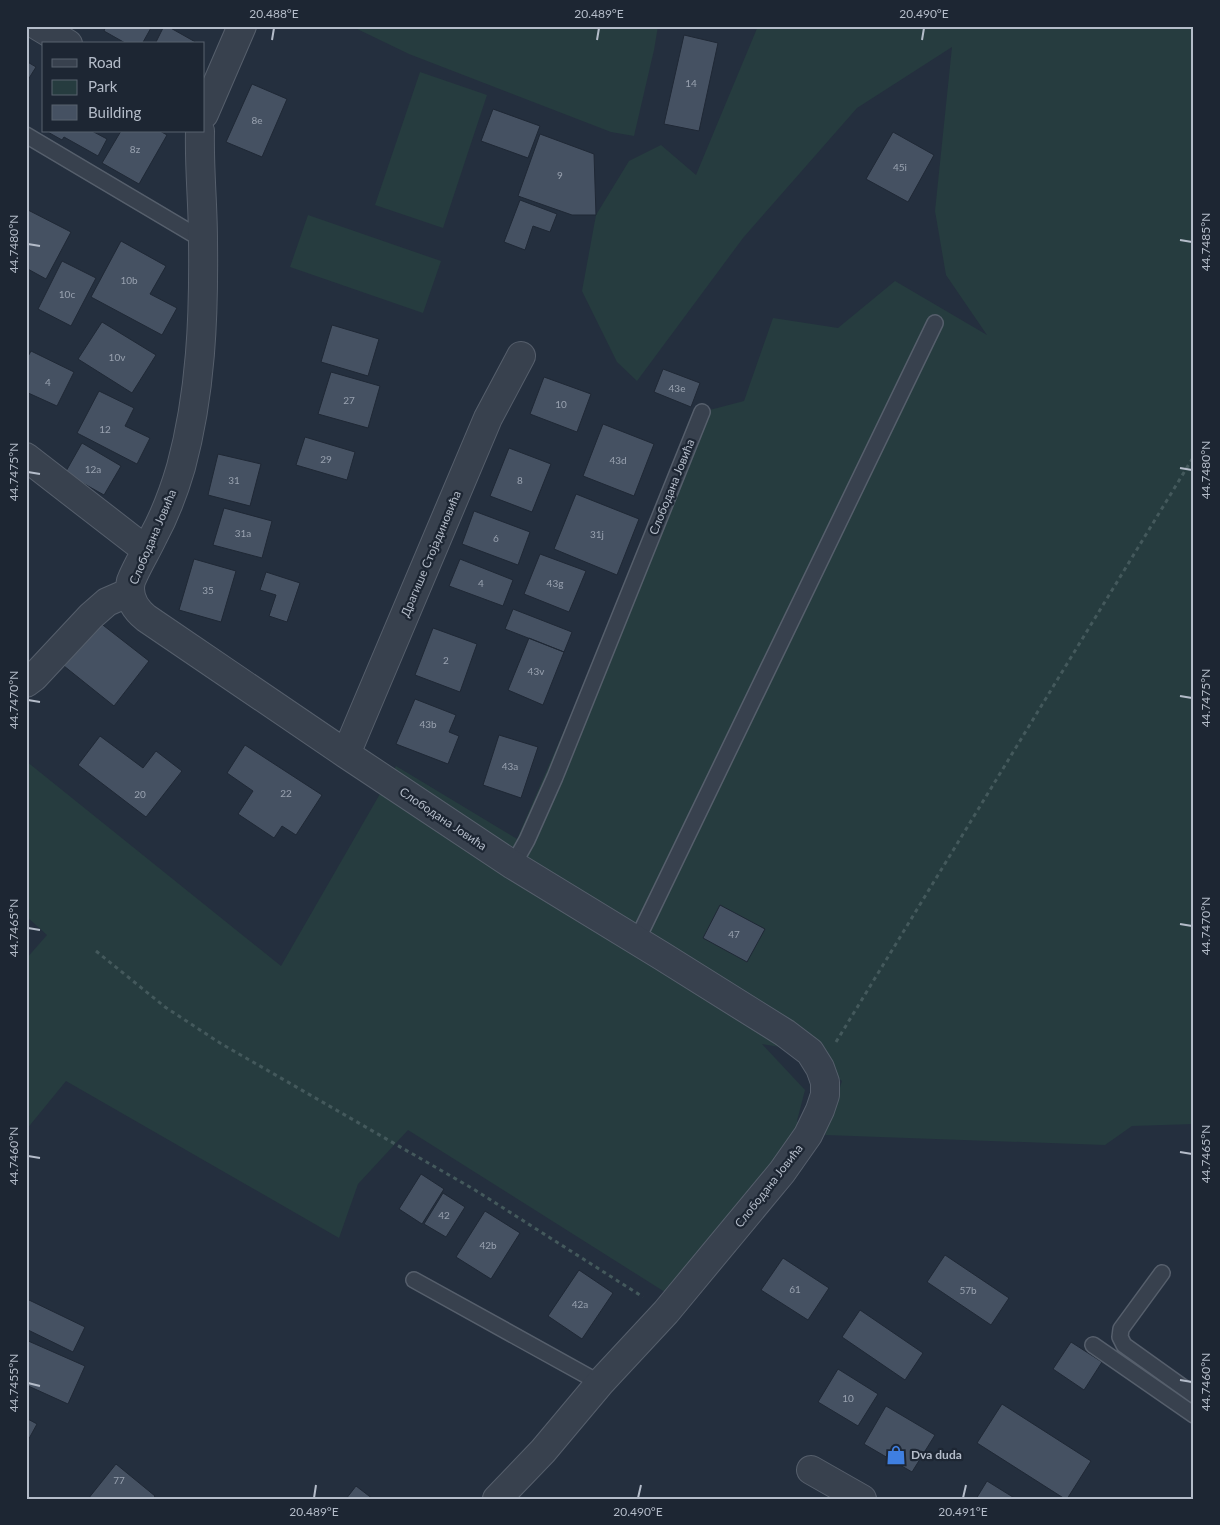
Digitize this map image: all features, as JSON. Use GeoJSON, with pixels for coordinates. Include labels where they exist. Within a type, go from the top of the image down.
{"type":"FeatureCollection","features":[{"type":"Feature","properties":{"kind":"street"},"geometry":{"type":"LineString","coordinates":[[38,26],[65,42]]}},
{"type":"Feature","properties":{"kind":"street"},"geometry":{"type":"LineString","coordinates":[[205,112],[242,26]]}},
{"type":"Feature","properties":{"kind":"street","name":"Слободана Јовића"},"geometry":{"type":"LineString","coordinates":[[200,132],[203,240],[202,332],[197,382],[181,467],[170,501],[130,586],[130,592],[137,611],[346,754],[513,865],[785,1033],[810,1052],[820,1068],[825,1082],[825,1095],[820,1110],[808,1135],[782,1172],[666,1312],[600,1384],[543,1451],[497,1499]]}},
{"type":"Feature","properties":{"kind":"street","name":"Драгише Стојадиновића"},"geometry":{"type":"LineString","coordinates":[[346,754],[488,418],[521,356]]}},
{"type":"Feature","properties":{"kind":"street"},"geometry":{"type":"LineString","coordinates":[[26,457],[146,550]]}},
{"type":"Feature","properties":{"kind":"street"},"geometry":{"type":"LineString","coordinates":[[26,683],[107,602],[130,592]]}},
{"type":"Feature","properties":{"kind":"street"},"geometry":{"type":"LineString","coordinates":[[812,1470],[862,1499]]}},
{"type":"Feature","properties":{"kind":"lane"},"geometry":{"type":"LineString","coordinates":[[26,135],[203,240]]}},
{"type":"Feature","properties":{"kind":"lane"},"geometry":{"type":"LineString","coordinates":[[637,940],[935,323]]}},
{"type":"Feature","properties":{"kind":"lane","name":"Слободана Јовића"},"geometry":{"type":"LineString","coordinates":[[513,865],[555,777],[702,412]]}},
{"type":"Feature","properties":{"kind":"lane"},"geometry":{"type":"LineString","coordinates":[[1162,1273],[1121,1329],[1120,1337],[1124,1345],[1194,1395]]}},
{"type":"Feature","properties":{"kind":"lane"},"geometry":{"type":"LineString","coordinates":[[414,1280],[600,1384]]}},
{"type":"Feature","properties":{"kind":"lane"},"geometry":{"type":"LineString","coordinates":[[1093,1345],[1194,1416]]}},
{"type":"Feature","properties":{"kind":"path"},"geometry":{"type":"LineString","coordinates":[[820,1068],[1194,456]]}},
{"type":"Feature","properties":{"kind":"path"},"geometry":{"type":"LineString","coordinates":[[96,951],[165,1007],[220,1043],[475,1190],[666,1312]]}},
{"type":"Feature","properties":{"kind":"green space"},"geometry":{"type":"Polygon","coordinates":[[[351,26],[658,26],[634,136],[611,132],[409,54],[351,26]]]}},
{"type":"Feature","properties":{"kind":"green space"},"geometry":{"type":"Polygon","coordinates":[[[758,26],[1194,26],[1194,1124],[1132,1126],[1105,1145],[825,1135],[842,1081],[810,1052],[762,1044],[805,1090],[797,1121],[808,1135],[668,1294],[408,1130],[358,1184],[339,1238],[66,1081],[26,1130],[26,959],[47,935],[26,916],[26,761],[281,966],[396,766],[517,839],[702,412],[744,401],[773,318],[838,328],[895,281],[987,335],[946,275],[935,211],[952,47],[857,108],[743,238],[637,381],[617,362],[582,291],[596,215],[629,161],[661,145],[696,175],[758,26]]]}},
{"type":"Feature","properties":{"kind":"green space"},"geometry":{"type":"Polygon","coordinates":[[[420,72],[487,95],[443,228],[375,205],[420,72]]]}},
{"type":"Feature","properties":{"kind":"green space"},"geometry":{"type":"Polygon","coordinates":[[[308,215],[441,261],[423,313],[290,267],[308,215]]]}},
{"type":"Feature","properties":{"kind":"building"},"geometry":{"type":"Polygon","coordinates":[[[106,26],[152,26],[143,42],[123,42],[104,31],[106,26]]]}},
{"type":"Feature","properties":{"kind":"building"},"geometry":{"type":"Polygon","coordinates":[[[164,26],[167,26],[195,42],[156,42],[164,26]]]}},
{"type":"Feature","properties":{"kind":"building"},"geometry":{"type":"Polygon","coordinates":[[[684,35],[718,43],[699,131],[664,124],[684,35]]]}},
{"type":"Feature","properties":{"kind":"building"},"geometry":{"type":"Polygon","coordinates":[[[26,61],[36,67],[26,83],[26,61]]]}},
{"type":"Feature","properties":{"kind":"building"},"geometry":{"type":"Polygon","coordinates":[[[252,84],[287,99],[262,157],[226,142],[252,84]]]}},
{"type":"Feature","properties":{"kind":"building"},"geometry":{"type":"Polygon","coordinates":[[[493,109],[540,126],[528,158],[481,141],[493,109]]]}},
{"type":"Feature","properties":{"kind":"building"},"geometry":{"type":"Polygon","coordinates":[[[48,132],[94,132],[107,139],[98,156],[64,137],[62,140],[48,132]]]}},
{"type":"Feature","properties":{"kind":"building"},"geometry":{"type":"Polygon","coordinates":[[[120,132],[162,132],[167,135],[139,184],[102,163],[120,132]]]}},
{"type":"Feature","properties":{"kind":"building"},"geometry":{"type":"Polygon","coordinates":[[[893,132],[934,155],[908,202],[866,179],[893,132]]]}},
{"type":"Feature","properties":{"kind":"building"},"geometry":{"type":"Polygon","coordinates":[[[540,134],[594,154],[596,215],[572,215],[518,196],[540,134]]]}},
{"type":"Feature","properties":{"kind":"building"},"geometry":{"type":"Polygon","coordinates":[[[520,200],[557,214],[550,232],[533,226],[525,250],[504,242],[520,200]]]}},
{"type":"Feature","properties":{"kind":"building"},"geometry":{"type":"Polygon","coordinates":[[[28,210],[71,232],[46,279],[26,268],[26,214],[28,210]]]}},
{"type":"Feature","properties":{"kind":"building"},"geometry":{"type":"Polygon","coordinates":[[[121,241],[166,266],[150,294],[177,308],[162,335],[91,297],[121,241]]]}},
{"type":"Feature","properties":{"kind":"building"},"geometry":{"type":"Polygon","coordinates":[[[62,261],[96,278],[71,326],[38,309],[62,261]]]}},
{"type":"Feature","properties":{"kind":"building"},"geometry":{"type":"Polygon","coordinates":[[[102,322],[156,355],[132,393],[78,359],[102,322]]]}},
{"type":"Feature","properties":{"kind":"building"},"geometry":{"type":"Polygon","coordinates":[[[332,325],[379,339],[368,376],[321,362],[332,325]]]}},
{"type":"Feature","properties":{"kind":"building"},"geometry":{"type":"Polygon","coordinates":[[[31,351],[74,372],[57,406],[26,392],[26,360],[31,351]]]}},
{"type":"Feature","properties":{"kind":"building"},"geometry":{"type":"Polygon","coordinates":[[[663,369],[700,383],[691,407],[654,392],[663,369]]]}},
{"type":"Feature","properties":{"kind":"building"},"geometry":{"type":"Polygon","coordinates":[[[331,372],[380,386],[368,428],[318,414],[331,372]]]}},
{"type":"Feature","properties":{"kind":"building"},"geometry":{"type":"Polygon","coordinates":[[[544,377],[591,394],[577,432],[530,414],[544,377]]]}},
{"type":"Feature","properties":{"kind":"building"},"geometry":{"type":"Polygon","coordinates":[[[99,391],[134,408],[125,426],[150,438],[137,464],[77,433],[99,391]]]}},
{"type":"Feature","properties":{"kind":"building"},"geometry":{"type":"Polygon","coordinates":[[[603,424],[654,444],[634,496],[583,476],[603,424]]]}},
{"type":"Feature","properties":{"kind":"building"},"geometry":{"type":"Polygon","coordinates":[[[305,437],[355,452],[347,480],[296,465],[305,437]]]}},
{"type":"Feature","properties":{"kind":"building"},"geometry":{"type":"Polygon","coordinates":[[[82,443],[121,466],[104,495],[65,473],[82,443]]]}},
{"type":"Feature","properties":{"kind":"building"},"geometry":{"type":"Polygon","coordinates":[[[509,448],[551,464],[532,512],[490,496],[509,448]]]}},
{"type":"Feature","properties":{"kind":"building"},"geometry":{"type":"Polygon","coordinates":[[[218,454],[261,464],[250,506],[208,495],[218,454]]]}},
{"type":"Feature","properties":{"kind":"building"},"geometry":{"type":"Polygon","coordinates":[[[576,494],[639,519],[617,575],[554,549],[576,494]]]}},
{"type":"Feature","properties":{"kind":"building"},"geometry":{"type":"Polygon","coordinates":[[[224,508],[272,521],[262,558],[213,545],[224,508]]]}},
{"type":"Feature","properties":{"kind":"building"},"geometry":{"type":"Polygon","coordinates":[[[474,511],[530,532],[518,565],[462,544],[474,511]]]}},
{"type":"Feature","properties":{"kind":"building"},"geometry":{"type":"Polygon","coordinates":[[[540,554],[586,571],[569,612],[524,594],[540,554]]]}},
{"type":"Feature","properties":{"kind":"building"},"geometry":{"type":"Polygon","coordinates":[[[194,559],[236,571],[221,622],[179,610],[194,559]]]}},
{"type":"Feature","properties":{"kind":"building"},"geometry":{"type":"Polygon","coordinates":[[[460,559],[513,580],[503,606],[449,586],[460,559]]]}},
{"type":"Feature","properties":{"kind":"building"},"geometry":{"type":"Polygon","coordinates":[[[266,572],[300,583],[287,622],[269,616],[276,595],[260,590],[266,572]]]}},
{"type":"Feature","properties":{"kind":"building"},"geometry":{"type":"Polygon","coordinates":[[[513,609],[572,632],[564,652],[505,629],[513,609]]]}},
{"type":"Feature","properties":{"kind":"building"},"geometry":{"type":"Polygon","coordinates":[[[99,622],[149,661],[114,706],[64,666],[99,622]]]}},
{"type":"Feature","properties":{"kind":"building"},"geometry":{"type":"Polygon","coordinates":[[[433,628],[477,644],[460,692],[415,675],[433,628]]]}},
{"type":"Feature","properties":{"kind":"building"},"geometry":{"type":"Polygon","coordinates":[[[529,638],[564,652],[543,705],[508,690],[529,638]]]}},
{"type":"Feature","properties":{"kind":"building"},"geometry":{"type":"Polygon","coordinates":[[[415,699],[456,715],[449,732],[459,736],[448,764],[396,744],[415,699]]]}},
{"type":"Feature","properties":{"kind":"building"},"geometry":{"type":"Polygon","coordinates":[[[499,735],[538,747],[521,798],[483,785],[499,735]]]}},
{"type":"Feature","properties":{"kind":"building"},"geometry":{"type":"Polygon","coordinates":[[[100,736],[143,768],[156,751],[182,771],[146,817],[78,765],[100,736]]]}},
{"type":"Feature","properties":{"kind":"building"},"geometry":{"type":"Polygon","coordinates":[[[245,745],[322,795],[296,835],[282,826],[274,838],[238,814],[253,791],[227,773],[245,745]]]}},
{"type":"Feature","properties":{"kind":"building"},"geometry":{"type":"Polygon","coordinates":[[[720,905],[765,929],[747,962],[703,938],[720,905]]]}},
{"type":"Feature","properties":{"kind":"building"},"geometry":{"type":"Polygon","coordinates":[[[421,1174],[444,1189],[422,1224],[399,1209],[421,1174]]]}},
{"type":"Feature","properties":{"kind":"building"},"geometry":{"type":"Polygon","coordinates":[[[443,1193],[465,1207],[446,1237],[424,1224],[443,1193]]]}},
{"type":"Feature","properties":{"kind":"building"},"geometry":{"type":"Polygon","coordinates":[[[485,1211],[520,1233],[491,1279],[456,1257],[485,1211]]]}},
{"type":"Feature","properties":{"kind":"building"},"geometry":{"type":"Polygon","coordinates":[[[945,1255],[1009,1298],[991,1325],[927,1282],[945,1255]]]}},
{"type":"Feature","properties":{"kind":"building"},"geometry":{"type":"Polygon","coordinates":[[[783,1258],[829,1288],[808,1320],[761,1290],[783,1258]]]}},
{"type":"Feature","properties":{"kind":"building"},"geometry":{"type":"Polygon","coordinates":[[[579,1270],[613,1293],[582,1339],[548,1316],[579,1270]]]}},
{"type":"Feature","properties":{"kind":"building"},"geometry":{"type":"Polygon","coordinates":[[[29,1300],[85,1327],[73,1352],[26,1329],[26,1306],[29,1300]]]}},
{"type":"Feature","properties":{"kind":"building"},"geometry":{"type":"Polygon","coordinates":[[[860,1310],[923,1353],[905,1380],[842,1337],[860,1310]]]}},
{"type":"Feature","properties":{"kind":"building"},"geometry":{"type":"Polygon","coordinates":[[[26,1340],[85,1366],[68,1404],[26,1385],[26,1340]]]}},
{"type":"Feature","properties":{"kind":"building"},"geometry":{"type":"Polygon","coordinates":[[[1071,1342],[1102,1362],[1084,1390],[1053,1369],[1071,1342]]]}},
{"type":"Feature","properties":{"kind":"building"},"geometry":{"type":"Polygon","coordinates":[[[838,1369],[878,1394],[858,1426],[818,1402],[838,1369]]]}},
{"type":"Feature","properties":{"kind":"building"},"geometry":{"type":"Polygon","coordinates":[[[1002,1404],[1091,1461],[1067,1499],[977,1443],[1002,1404]]]}},
{"type":"Feature","properties":{"kind":"building"},"geometry":{"type":"Polygon","coordinates":[[[886,1406],[935,1435],[912,1472],[864,1444],[886,1406]]]}},
{"type":"Feature","properties":{"kind":"building"},"geometry":{"type":"Polygon","coordinates":[[[26,1418],[37,1424],[26,1444],[26,1418]]]}},
{"type":"Feature","properties":{"kind":"building"},"geometry":{"type":"Polygon","coordinates":[[[116,1464],[155,1496],[153,1499],[88,1499],[116,1464]]]}},
{"type":"Feature","properties":{"kind":"building"},"geometry":{"type":"Polygon","coordinates":[[[987,1481],[1016,1499],[976,1499],[987,1481]]]}},
{"type":"Feature","properties":{"kind":"building"},"geometry":{"type":"Polygon","coordinates":[[[356,1486],[373,1499],[346,1499],[356,1486]]]}},
{"type":"Feature","properties":{"kind":"place","name":"Dva duda"},"geometry":{"type":"Point","coordinates":[896,1455]}}]}
